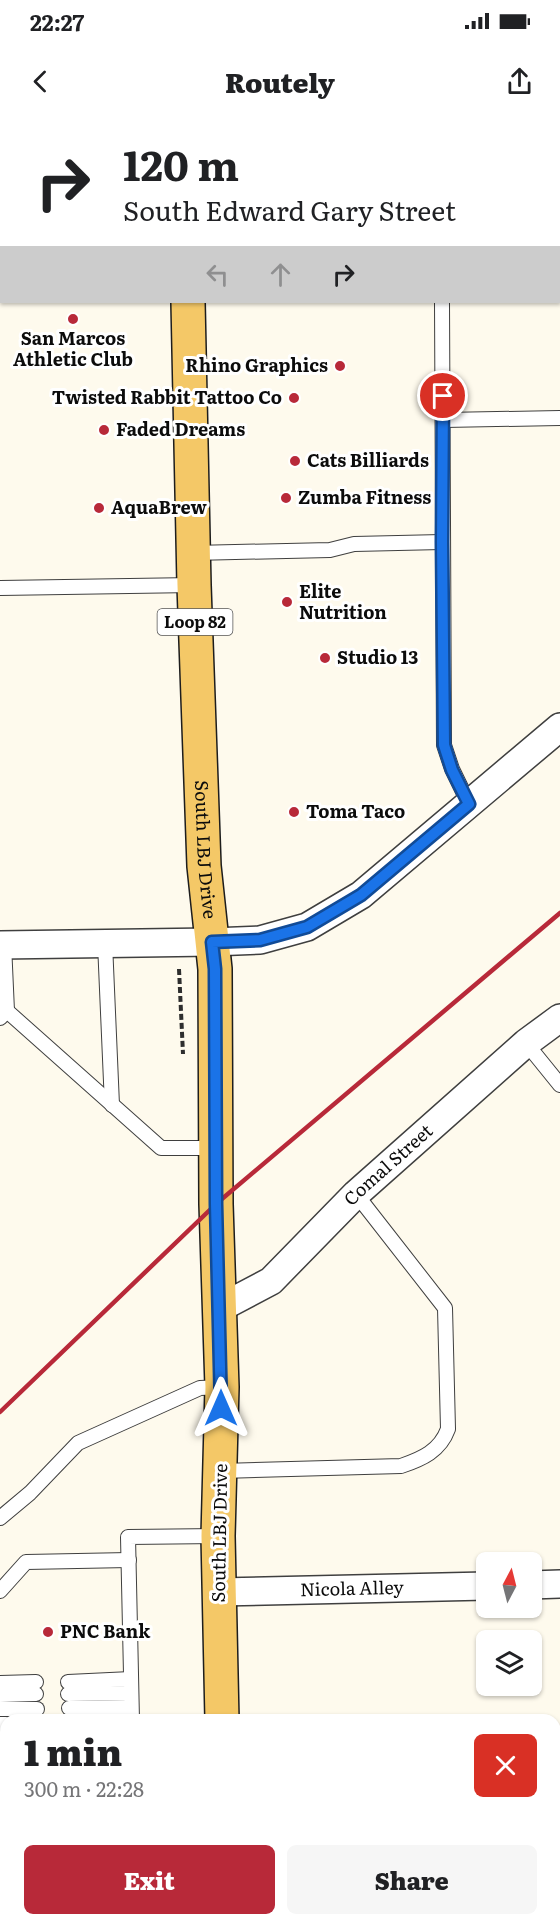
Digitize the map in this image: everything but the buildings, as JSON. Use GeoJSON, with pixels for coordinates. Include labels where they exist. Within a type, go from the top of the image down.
{"type":"FeatureCollection","features":[{"type":"Feature","properties":{"kind":"main road","name":"South LBJ Drive"},"geometry":{"type":"LineString","coordinates":[[188,303],[194,585],[204,866],[215,969],[215,1148],[222,1387],[218,1536],[222,1714]]}},
{"type":"Feature","properties":{"kind":"street"},"geometry":{"type":"LineString","coordinates":[[2,944],[260,940],[307,927],[361,895],[560,727]]}},
{"type":"Feature","properties":{"kind":"street","name":"Comal Street"},"geometry":{"type":"LineString","coordinates":[[218,1309],[271,1281],[356,1194],[526,1044],[560,1018]]}},
{"type":"Feature","properties":{"kind":"street"},"geometry":{"type":"LineString","coordinates":[[542,1585],[560,1584]]}},
{"type":"Feature","properties":{"kind":"street","name":"Nicola Alley"},"geometry":{"type":"LineString","coordinates":[[218,1592],[476,1586]]}},
{"type":"Feature","properties":{"kind":"lane"},"geometry":{"type":"LineString","coordinates":[[442,303],[444,745],[452,770],[469,804]]}},
{"type":"Feature","properties":{"kind":"lane"},"geometry":{"type":"LineString","coordinates":[[444,420],[560,418]]}},
{"type":"Feature","properties":{"kind":"lane"},"geometry":{"type":"LineString","coordinates":[[194,552],[330,550],[354,544],[442,542]]}},
{"type":"Feature","properties":{"kind":"lane"},"geometry":{"type":"LineString","coordinates":[[0,588],[194,585]]}},
{"type":"Feature","properties":{"kind":"lane"},"geometry":{"type":"LineString","coordinates":[[105,943],[112,1104]]}},
{"type":"Feature","properties":{"kind":"lane"},"geometry":{"type":"LineString","coordinates":[[2,944],[4,1014],[161,1148],[215,1148]]}},
{"type":"Feature","properties":{"kind":"lane"},"geometry":{"type":"LineString","coordinates":[[526,1044],[560,1085]]}},
{"type":"Feature","properties":{"kind":"lane"},"geometry":{"type":"LineString","coordinates":[[220,1471],[401,1466],[418,1460],[443,1442],[448,1429],[445,1308],[356,1194]]}},
{"type":"Feature","properties":{"kind":"lane"},"geometry":{"type":"LineString","coordinates":[[0,1518],[30,1493],[78,1443],[200,1388],[222,1387]]}},
{"type":"Feature","properties":{"kind":"lane"},"geometry":{"type":"LineString","coordinates":[[131,1700],[128,1537],[218,1536]]}},
{"type":"Feature","properties":{"kind":"lane"},"geometry":{"type":"LineString","coordinates":[[0,1591],[26,1562],[129,1560]]}},
{"type":"Feature","properties":{"kind":"lane"},"geometry":{"type":"LineString","coordinates":[[0,1683],[36,1695]]}},
{"type":"Feature","properties":{"kind":"lane"},"geometry":{"type":"LineString","coordinates":[[0,1695],[36,1695]]}},
{"type":"Feature","properties":{"kind":"lane"},"geometry":{"type":"LineString","coordinates":[[0,1709],[36,1695]]}},
{"type":"Feature","properties":{"kind":"lane"},"geometry":{"type":"LineString","coordinates":[[131,1700],[69,1695],[131,1700]]}},
{"type":"Feature","properties":{"kind":"railway"},"geometry":{"type":"LineString","coordinates":[[0,1412],[216,1204],[560,913]]}},
{"type":"Feature","properties":{"kind":"place","name":"San Marcos Athletic Club"},"geometry":{"type":"Point","coordinates":[73,319]}},
{"type":"Feature","properties":{"kind":"place","name":"Rhino Graphics"},"geometry":{"type":"Point","coordinates":[340,366]}},
{"type":"Feature","properties":{"kind":"place","name":"Twisted Rabbit Tattoo Co"},"geometry":{"type":"Point","coordinates":[294,398]}},
{"type":"Feature","properties":{"kind":"place","name":"Faded Dreams"},"geometry":{"type":"Point","coordinates":[104,430]}},
{"type":"Feature","properties":{"kind":"place","name":"Cats Billiards"},"geometry":{"type":"Point","coordinates":[295,461]}},
{"type":"Feature","properties":{"kind":"place","name":"Zumba Fitness"},"geometry":{"type":"Point","coordinates":[286,498]}},
{"type":"Feature","properties":{"kind":"place","name":"AquaBrew"},"geometry":{"type":"Point","coordinates":[99,508]}},
{"type":"Feature","properties":{"kind":"place","name":"Elite Nutrition"},"geometry":{"type":"Point","coordinates":[287,602]}},
{"type":"Feature","properties":{"kind":"place","name":"Studio 13"},"geometry":{"type":"Point","coordinates":[325,658]}},
{"type":"Feature","properties":{"kind":"place","name":"Toma Taco"},"geometry":{"type":"Point","coordinates":[294,812]}},
{"type":"Feature","properties":{"kind":"place","name":"PNC Bank"},"geometry":{"type":"Point","coordinates":[48,1632]}},
{"type":"Feature","properties":{"kind":"route"},"geometry":{"type":"LineString","coordinates":[[221,1408],[216,1204],[215,969],[212,942],[260,940],[307,927],[361,895],[469,804],[452,770],[444,745],[443,396]]}}]}
